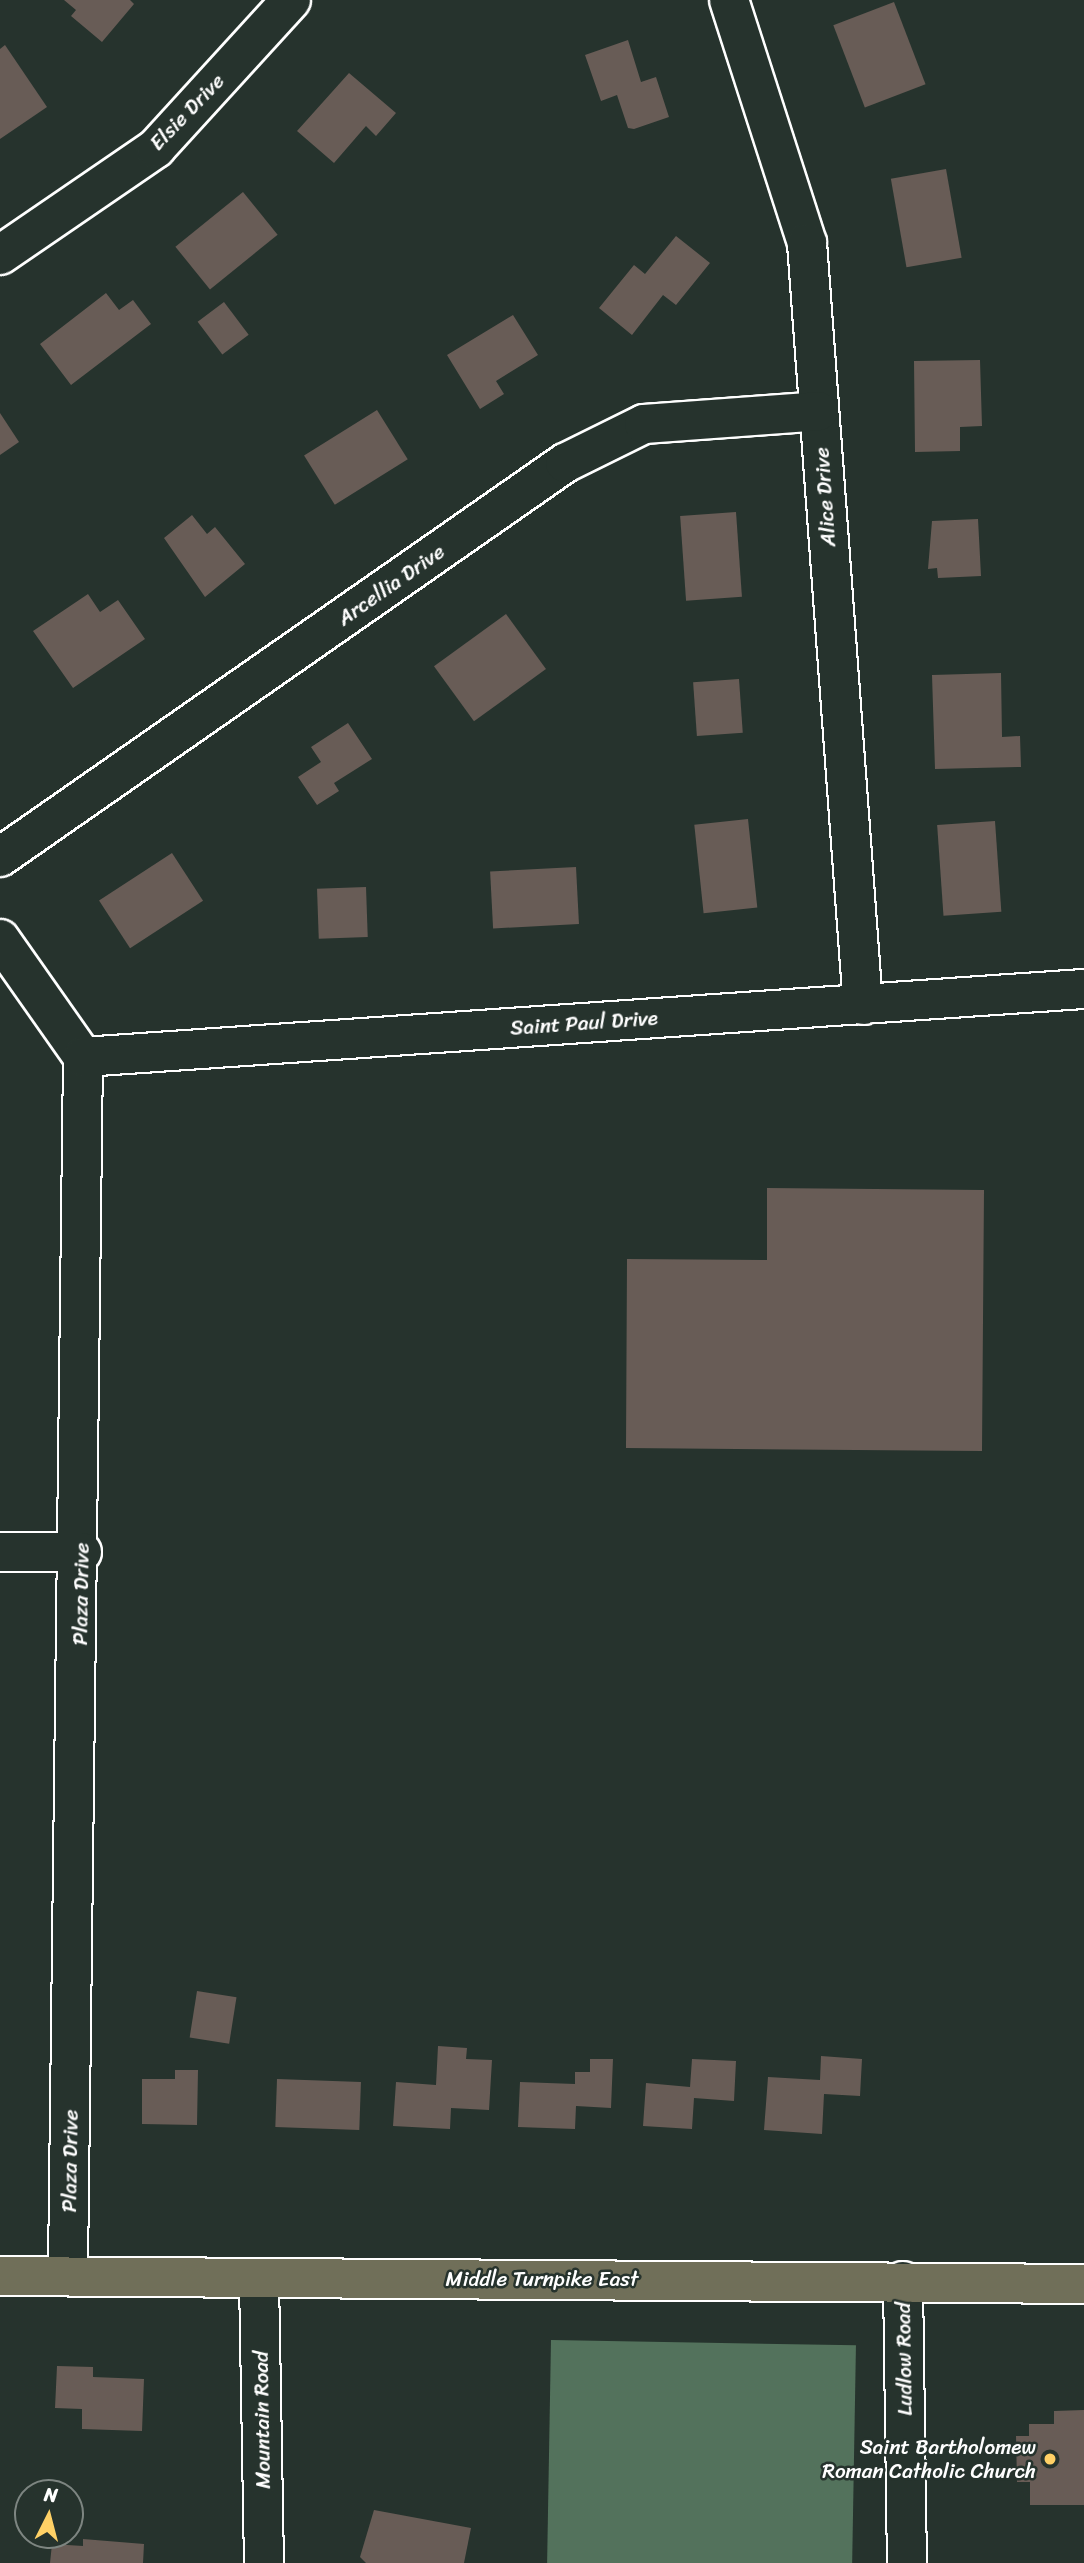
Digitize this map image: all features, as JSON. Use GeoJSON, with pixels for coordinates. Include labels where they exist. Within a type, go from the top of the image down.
{"type":"FeatureCollection","features":[{"type":"Feature","properties":{"kind":"main road","name":"Middle Turnpike East"},"geometry":{"type":"LineString","coordinates":[[0,2276],[1084,2284]]}},
{"type":"Feature","properties":{"kind":"street","name":"Elsie Drive"},"geometry":{"type":"LineString","coordinates":[[0,256],[156,148],[290,0]]}},
{"type":"Feature","properties":{"kind":"street","name":"Alice Drive"},"geometry":{"type":"LineString","coordinates":[[729,0],[807,243],[863,1005]]}},
{"type":"Feature","properties":{"kind":"street","name":"Arcellia Drive"},"geometry":{"type":"LineString","coordinates":[[0,857],[565,463],[644,424],[819,411]]}},
{"type":"Feature","properties":{"kind":"street"},"geometry":{"type":"LineString","coordinates":[[0,939],[83,1057]]}},
{"type":"Feature","properties":{"kind":"street","name":"Saint Paul Drive"},"geometry":{"type":"LineString","coordinates":[[83,1057],[1084,989]]}},
{"type":"Feature","properties":{"kind":"street","name":"Plaza Drive"},"geometry":{"type":"LineString","coordinates":[[68,2275],[82,1552],[83,1057]]}},
{"type":"Feature","properties":{"kind":"street"},"geometry":{"type":"LineString","coordinates":[[0,1552],[82,1552]]}},
{"type":"Feature","properties":{"kind":"street","name":"Mountain Road"},"geometry":{"type":"LineString","coordinates":[[258,2278],[264,2563]]}},
{"type":"Feature","properties":{"kind":"street","name":"Ludlow Road"},"geometry":{"type":"LineString","coordinates":[[903,2281],[906,2563]]}},
{"type":"Feature","properties":{"kind":"green space"},"geometry":{"type":"Polygon","coordinates":[[[551,2340],[856,2345],[852,2563],[547,2563],[551,2340]]]}},
{"type":"Feature","properties":{"kind":"building"},"geometry":{"type":"Polygon","coordinates":[[[64,0],[130,0],[134,4],[102,42],[71,16],[76,10],[64,0]]]}},
{"type":"Feature","properties":{"kind":"building"},"geometry":{"type":"Polygon","coordinates":[[[894,2],[926,84],[865,107],[833,25],[894,2]]]}},
{"type":"Feature","properties":{"kind":"building"},"geometry":{"type":"Polygon","coordinates":[[[628,40],[641,82],[656,77],[669,117],[634,129],[628,128],[617,95],[601,101],[585,55],[628,40]]]}},
{"type":"Feature","properties":{"kind":"building"},"geometry":{"type":"Polygon","coordinates":[[[5,45],[47,107],[0,139],[0,49],[5,45]]]}},
{"type":"Feature","properties":{"kind":"building"},"geometry":{"type":"Polygon","coordinates":[[[349,73],[396,113],[376,136],[366,126],[334,163],[297,131],[349,73]]]}},
{"type":"Feature","properties":{"kind":"building"},"geometry":{"type":"Polygon","coordinates":[[[946,169],[962,258],[906,267],[891,179],[946,169]]]}},
{"type":"Feature","properties":{"kind":"building"},"geometry":{"type":"Polygon","coordinates":[[[243,192],[278,235],[210,289],[175,247],[243,192]]]}},
{"type":"Feature","properties":{"kind":"building"},"geometry":{"type":"Polygon","coordinates":[[[676,236],[710,263],[676,305],[663,295],[632,335],[599,308],[634,265],[645,274],[676,236]]]}},
{"type":"Feature","properties":{"kind":"building"},"geometry":{"type":"Polygon","coordinates":[[[106,293],[119,310],[133,300],[151,324],[71,385],[40,344],[106,293]]]}},
{"type":"Feature","properties":{"kind":"building"},"geometry":{"type":"Polygon","coordinates":[[[224,302],[249,335],[222,355],[198,322],[224,302]]]}},
{"type":"Feature","properties":{"kind":"building"},"geometry":{"type":"Polygon","coordinates":[[[513,315],[538,355],[496,381],[504,394],[480,409],[447,355],[513,315]]]}},
{"type":"Feature","properties":{"kind":"building"},"geometry":{"type":"Polygon","coordinates":[[[980,360],[982,426],[960,427],[960,451],[915,452],[914,361],[980,360]]]}},
{"type":"Feature","properties":{"kind":"building"},"geometry":{"type":"Polygon","coordinates":[[[377,410],[408,459],[335,505],[304,456],[377,410]]]}},
{"type":"Feature","properties":{"kind":"building"},"geometry":{"type":"Polygon","coordinates":[[[0,413],[19,442],[0,455],[0,413]]]}},
{"type":"Feature","properties":{"kind":"building"},"geometry":{"type":"Polygon","coordinates":[[[736,512],[742,597],[686,601],[680,516],[736,512]]]}},
{"type":"Feature","properties":{"kind":"building"},"geometry":{"type":"Polygon","coordinates":[[[192,515],[207,534],[215,527],[245,564],[205,597],[164,538],[192,515]]]}},
{"type":"Feature","properties":{"kind":"building"},"geometry":{"type":"Polygon","coordinates":[[[978,519],[981,576],[938,578],[937,568],[928,569],[932,521],[978,519]]]}},
{"type":"Feature","properties":{"kind":"building"},"geometry":{"type":"Polygon","coordinates":[[[88,594],[100,612],[118,600],[145,639],[73,688],[33,631],[88,594]]]}},
{"type":"Feature","properties":{"kind":"building"},"geometry":{"type":"Polygon","coordinates":[[[506,614],[546,669],[474,721],[434,666],[506,614]]]}},
{"type":"Feature","properties":{"kind":"building"},"geometry":{"type":"Polygon","coordinates":[[[1001,673],[1002,737],[1020,736],[1021,767],[935,769],[932,675],[1001,673]]]}},
{"type":"Feature","properties":{"kind":"building"},"geometry":{"type":"Polygon","coordinates":[[[739,679],[743,733],[697,736],[693,682],[739,679]]]}},
{"type":"Feature","properties":{"kind":"building"},"geometry":{"type":"Polygon","coordinates":[[[348,723],[372,759],[334,783],[339,791],[317,805],[298,777],[321,762],[311,747],[348,723]]]}},
{"type":"Feature","properties":{"kind":"building"},"geometry":{"type":"Polygon","coordinates":[[[748,819],[757,908],[704,913],[694,825],[748,819]]]}},
{"type":"Feature","properties":{"kind":"building"},"geometry":{"type":"Polygon","coordinates":[[[995,821],[1001,912],[943,916],[937,825],[995,821]]]}},
{"type":"Feature","properties":{"kind":"building"},"geometry":{"type":"Polygon","coordinates":[[[172,853],[203,901],[130,948],[99,900],[172,853]]]}},
{"type":"Feature","properties":{"kind":"building"},"geometry":{"type":"Polygon","coordinates":[[[576,867],[579,924],[493,928],[490,872],[576,867]]]}},
{"type":"Feature","properties":{"kind":"building"},"geometry":{"type":"Polygon","coordinates":[[[366,887],[368,937],[319,939],[317,889],[366,887]]]}},
{"type":"Feature","properties":{"kind":"building"},"geometry":{"type":"Polygon","coordinates":[[[767,1188],[984,1190],[982,1451],[626,1448],[627,1259],[767,1260],[767,1188]]]}},
{"type":"Feature","properties":{"kind":"building"},"geometry":{"type":"Polygon","coordinates":[[[197,1991],[237,1997],[229,2044],[190,2037],[197,1991]]]}},
{"type":"Feature","properties":{"kind":"building"},"geometry":{"type":"Polygon","coordinates":[[[438,2046],[467,2048],[466,2059],[492,2060],[489,2110],[451,2108],[450,2129],[393,2126],[396,2082],[436,2085],[438,2046]]]}},
{"type":"Feature","properties":{"kind":"building"},"geometry":{"type":"Polygon","coordinates":[[[821,2056],[862,2059],[860,2096],[824,2094],[822,2134],[764,2130],[768,2077],[820,2080],[821,2056]]]}},
{"type":"Feature","properties":{"kind":"building"},"geometry":{"type":"Polygon","coordinates":[[[590,2059],[613,2059],[611,2108],[576,2106],[575,2129],[518,2127],[520,2082],[575,2084],[575,2072],[590,2072],[590,2059]]]}},
{"type":"Feature","properties":{"kind":"building"},"geometry":{"type":"Polygon","coordinates":[[[692,2059],[736,2061],[734,2101],[694,2098],[692,2129],[643,2126],[646,2083],[690,2087],[692,2059]]]}},
{"type":"Feature","properties":{"kind":"building"},"geometry":{"type":"Polygon","coordinates":[[[175,2070],[198,2070],[197,2125],[142,2124],[142,2079],[175,2079],[175,2070]]]}},
{"type":"Feature","properties":{"kind":"building"},"geometry":{"type":"Polygon","coordinates":[[[277,2079],[361,2082],[359,2130],[275,2127],[277,2079]]]}},
{"type":"Feature","properties":{"kind":"building"},"geometry":{"type":"Polygon","coordinates":[[[57,2366],[93,2367],[93,2377],[144,2379],[142,2431],[82,2429],[82,2409],[55,2408],[57,2366]]]}},
{"type":"Feature","properties":{"kind":"building","name":"Saint Bartholomew Roman Catholic Church"},"geometry":{"type":"Polygon","coordinates":[[[1084,2410],[1084,2505],[1030,2505],[1030,2482],[1017,2482],[1016,2436],[1029,2436],[1029,2424],[1054,2424],[1054,2411],[1084,2410]]]}},
{"type":"Feature","properties":{"kind":"building"},"geometry":{"type":"Polygon","coordinates":[[[374,2510],[471,2528],[464,2563],[366,2563],[360,2557],[374,2510]]]}},
{"type":"Feature","properties":{"kind":"building"},"geometry":{"type":"Polygon","coordinates":[[[84,2539],[144,2544],[143,2563],[50,2563],[51,2549],[84,2549],[84,2539]]]}},
{"type":"Feature","properties":{"kind":"place","name":"Saint Bartholomew Roman Catholic Church"},"geometry":{"type":"Point","coordinates":[1050,2459]}}]}
